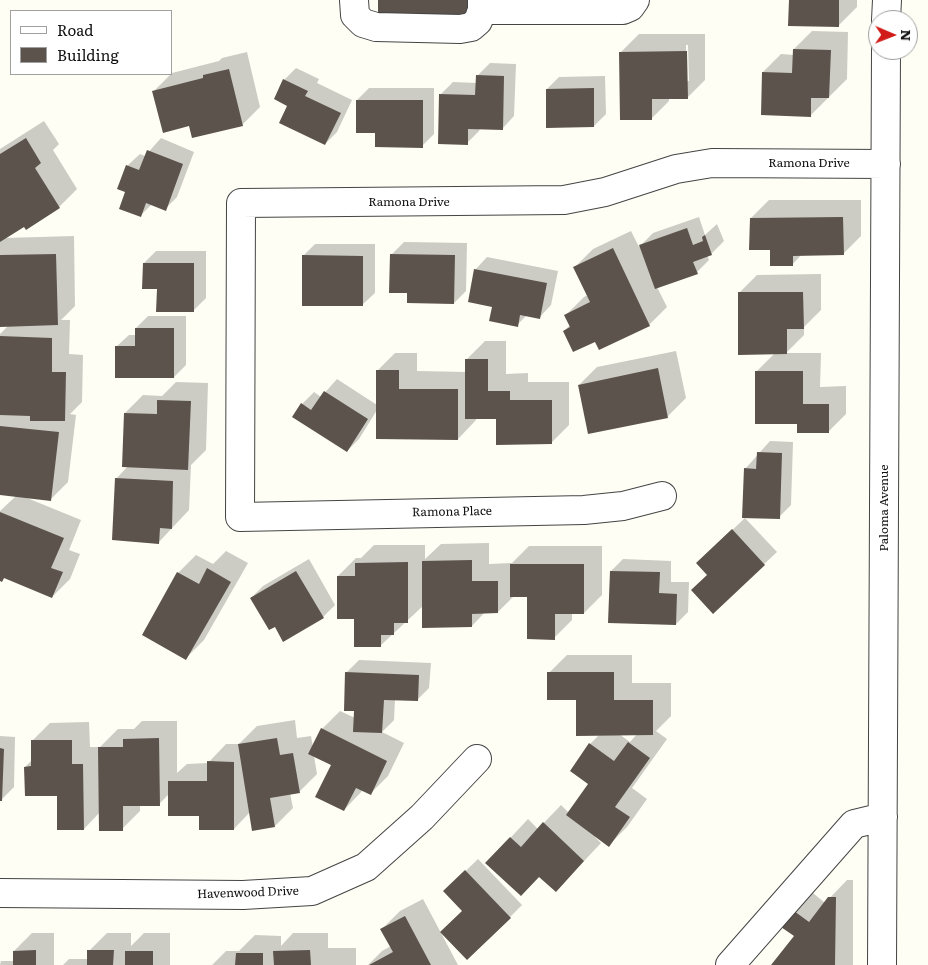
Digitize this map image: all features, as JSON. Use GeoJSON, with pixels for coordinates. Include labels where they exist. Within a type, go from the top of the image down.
{"type":"FeatureCollection","features":[{"type":"Feature","properties":{"kind":"street"},"geometry":{"type":"LineString","coordinates":[[354,0],[355,16],[363,23],[376,28],[460,29],[471,27],[478,21],[482,5],[623,10],[630,8],[635,0]]}},
{"type":"Feature","properties":{"kind":"street","name":"Paloma Avenue"},"geometry":{"type":"LineString","coordinates":[[882,965],[886,60]]}},
{"type":"Feature","properties":{"kind":"street","name":"Ramona Drive"},"geometry":{"type":"LineString","coordinates":[[240,517],[241,203],[564,200],[605,192],[676,169],[712,163],[886,164]]}},
{"type":"Feature","properties":{"kind":"street","name":"Ramona Place"},"geometry":{"type":"LineString","coordinates":[[240,517],[584,510],[623,506],[662,496]]}},
{"type":"Feature","properties":{"kind":"street","name":"Havenwood Drive"},"geometry":{"type":"LineString","coordinates":[[0,894],[243,895],[312,891],[366,867],[422,817],[477,759]]}},
{"type":"Feature","properties":{"kind":"street"},"geometry":{"type":"LineString","coordinates":[[730,965],[854,824],[883,817]]}},
{"type":"Feature","properties":{"kind":"building"},"geometry":{"type":"Polygon","coordinates":[[[378,0],[469,0],[468,22],[378,20],[378,0]]]}},
{"type":"Feature","properties":{"kind":"building"},"geometry":{"type":"Polygon","coordinates":[[[789,0],[839,0],[839,27],[788,26],[789,0]]]}},
{"type":"Feature","properties":{"kind":"building"},"geometry":{"type":"Polygon","coordinates":[[[793,49],[831,50],[829,98],[811,98],[811,117],[761,115],[762,72],[792,73],[793,49]]]}},
{"type":"Feature","properties":{"kind":"building"},"geometry":{"type":"Polygon","coordinates":[[[687,51],[688,99],[652,99],[652,120],[620,120],[619,52],[687,51]]]}},
{"type":"Feature","properties":{"kind":"building"},"geometry":{"type":"Polygon","coordinates":[[[229,69],[243,126],[192,138],[189,126],[163,133],[152,91],[203,78],[203,75],[229,69]]]}},
{"type":"Feature","properties":{"kind":"building"},"geometry":{"type":"Polygon","coordinates":[[[476,75],[504,76],[503,130],[468,129],[468,145],[438,144],[439,94],[475,95],[476,75]]]}},
{"type":"Feature","properties":{"kind":"building"},"geometry":{"type":"Polygon","coordinates":[[[283,79],[308,91],[305,96],[341,113],[325,145],[279,123],[287,106],[274,99],[283,79]]]}},
{"type":"Feature","properties":{"kind":"building"},"geometry":{"type":"Polygon","coordinates":[[[594,88],[594,127],[546,128],[546,89],[594,88]]]}},
{"type":"Feature","properties":{"kind":"building"},"geometry":{"type":"Polygon","coordinates":[[[356,100],[423,100],[423,148],[375,147],[375,133],[356,133],[356,100]]]}},
{"type":"Feature","properties":{"kind":"building"},"geometry":{"type":"Polygon","coordinates":[[[26,138],[41,163],[35,168],[60,208],[26,230],[24,227],[0,242],[0,154],[26,138]]]}},
{"type":"Feature","properties":{"kind":"building"},"geometry":{"type":"Polygon","coordinates":[[[147,150],[183,164],[166,211],[146,203],[141,217],[119,209],[125,192],[117,189],[126,165],[139,170],[147,150]]]}},
{"type":"Feature","properties":{"kind":"building"},"geometry":{"type":"Polygon","coordinates":[[[843,217],[844,255],[793,256],[793,266],[770,266],[770,250],[749,250],[750,218],[843,217]]]}},
{"type":"Feature","properties":{"kind":"building"},"geometry":{"type":"Polygon","coordinates":[[[687,228],[693,245],[703,241],[702,237],[705,235],[712,255],[693,262],[698,274],[655,289],[639,245],[687,228]]]}},
{"type":"Feature","properties":{"kind":"building"},"geometry":{"type":"Polygon","coordinates":[[[613,248],[650,326],[599,350],[595,342],[573,352],[563,331],[570,327],[564,315],[590,302],[573,267],[613,248]]]}},
{"type":"Feature","properties":{"kind":"building"},"geometry":{"type":"Polygon","coordinates":[[[56,254],[58,325],[0,327],[0,255],[56,254]]]}},
{"type":"Feature","properties":{"kind":"building"},"geometry":{"type":"Polygon","coordinates":[[[390,254],[455,255],[454,304],[407,303],[407,293],[389,293],[390,254]]]}},
{"type":"Feature","properties":{"kind":"building"},"geometry":{"type":"Polygon","coordinates":[[[302,255],[363,256],[363,306],[302,306],[302,255]]]}},
{"type":"Feature","properties":{"kind":"building"},"geometry":{"type":"Polygon","coordinates":[[[143,263],[194,263],[194,312],[156,312],[157,289],[142,289],[143,263]]]}},
{"type":"Feature","properties":{"kind":"building"},"geometry":{"type":"Polygon","coordinates":[[[474,269],[547,283],[540,319],[520,315],[518,327],[489,321],[492,307],[468,302],[474,269]]]}},
{"type":"Feature","properties":{"kind":"building"},"geometry":{"type":"Polygon","coordinates":[[[738,292],[803,292],[804,329],[787,329],[787,354],[738,355],[738,292]]]}},
{"type":"Feature","properties":{"kind":"building"},"geometry":{"type":"Polygon","coordinates":[[[135,328],[174,328],[174,378],[115,378],[115,346],[135,346],[135,328]]]}},
{"type":"Feature","properties":{"kind":"building"},"geometry":{"type":"Polygon","coordinates":[[[0,336],[52,338],[52,372],[66,372],[65,421],[30,421],[30,416],[0,415],[0,336]]]}},
{"type":"Feature","properties":{"kind":"building"},"geometry":{"type":"Polygon","coordinates":[[[465,359],[488,359],[488,391],[510,391],[510,400],[552,400],[552,444],[496,445],[496,419],[465,419],[465,359]]]}},
{"type":"Feature","properties":{"kind":"building"},"geometry":{"type":"Polygon","coordinates":[[[658,368],[668,418],[588,434],[578,385],[658,368]]]}},
{"type":"Feature","properties":{"kind":"building"},"geometry":{"type":"Polygon","coordinates":[[[376,370],[399,370],[399,389],[458,389],[458,440],[376,439],[376,370]]]}},
{"type":"Feature","properties":{"kind":"building"},"geometry":{"type":"Polygon","coordinates":[[[755,371],[803,371],[803,404],[829,404],[829,433],[797,433],[797,424],[755,424],[755,371]]]}},
{"type":"Feature","properties":{"kind":"building"},"geometry":{"type":"Polygon","coordinates":[[[324,391],[368,419],[347,452],[292,417],[301,403],[311,410],[324,391]]]}},
{"type":"Feature","properties":{"kind":"building"},"geometry":{"type":"Polygon","coordinates":[[[157,400],[191,401],[188,470],[122,467],[124,413],[157,414],[157,400]]]}},
{"type":"Feature","properties":{"kind":"building"},"geometry":{"type":"Polygon","coordinates":[[[0,426],[59,432],[51,501],[0,495],[0,426]]]}},
{"type":"Feature","properties":{"kind":"building"},"geometry":{"type":"Polygon","coordinates":[[[757,452],[782,453],[780,519],[742,518],[744,468],[756,469],[757,452]]]}},
{"type":"Feature","properties":{"kind":"building"},"geometry":{"type":"Polygon","coordinates":[[[115,478],[173,481],[172,529],[160,528],[159,544],[112,540],[115,478]]]}},
{"type":"Feature","properties":{"kind":"building"},"geometry":{"type":"Polygon","coordinates":[[[0,512],[64,538],[51,568],[63,572],[52,598],[4,578],[2,582],[0,581],[0,512]]]}},
{"type":"Feature","properties":{"kind":"building"},"geometry":{"type":"Polygon","coordinates":[[[732,529],[765,565],[713,614],[691,590],[707,575],[696,563],[732,529]]]}},
{"type":"Feature","properties":{"kind":"building"},"geometry":{"type":"Polygon","coordinates":[[[472,560],[472,581],[498,581],[498,613],[472,614],[472,627],[422,628],[422,561],[472,560]]]}},
{"type":"Feature","properties":{"kind":"building"},"geometry":{"type":"Polygon","coordinates":[[[408,562],[408,623],[394,623],[394,635],[381,635],[381,647],[354,647],[354,619],[337,619],[337,576],[355,576],[355,563],[408,562]]]}},
{"type":"Feature","properties":{"kind":"building"},"geometry":{"type":"Polygon","coordinates":[[[510,564],[584,564],[584,614],[555,614],[555,640],[527,639],[527,597],[510,597],[510,564]]]}},
{"type":"Feature","properties":{"kind":"building"},"geometry":{"type":"Polygon","coordinates":[[[207,568],[231,582],[186,660],[142,635],[177,572],[199,584],[207,568]]]}},
{"type":"Feature","properties":{"kind":"building"},"geometry":{"type":"Polygon","coordinates":[[[296,571],[324,618],[283,642],[275,627],[269,630],[250,598],[296,571]]]}},
{"type":"Feature","properties":{"kind":"building"},"geometry":{"type":"Polygon","coordinates":[[[610,571],[660,572],[659,593],[677,594],[676,625],[608,623],[610,571]]]}},
{"type":"Feature","properties":{"kind":"building"},"geometry":{"type":"Polygon","coordinates":[[[345,672],[419,675],[418,701],[384,700],[382,733],[353,732],[354,711],[344,711],[345,672]]]}},
{"type":"Feature","properties":{"kind":"building"},"geometry":{"type":"Polygon","coordinates":[[[547,672],[614,672],[614,700],[653,700],[653,735],[576,736],[576,700],[547,700],[547,672]]]}},
{"type":"Feature","properties":{"kind":"building"},"geometry":{"type":"Polygon","coordinates":[[[321,728],[387,761],[371,795],[356,788],[344,811],[315,797],[331,765],[308,754],[321,728]]]}},
{"type":"Feature","properties":{"kind":"building"},"geometry":{"type":"Polygon","coordinates":[[[159,738],[160,806],[123,806],[123,831],[99,831],[98,747],[123,747],[123,739],[159,738]]]}},
{"type":"Feature","properties":{"kind":"building"},"geometry":{"type":"Polygon","coordinates":[[[277,738],[280,755],[293,753],[300,793],[270,798],[275,827],[252,831],[238,744],[277,738]]]}},
{"type":"Feature","properties":{"kind":"building"},"geometry":{"type":"Polygon","coordinates":[[[31,740],[72,740],[72,764],[83,764],[84,830],[57,830],[57,796],[25,796],[24,767],[31,766],[31,740]]]}},
{"type":"Feature","properties":{"kind":"building"},"geometry":{"type":"Polygon","coordinates":[[[628,742],[650,758],[615,807],[630,817],[609,847],[566,815],[588,784],[570,771],[589,743],[614,761],[628,742]]]}},
{"type":"Feature","properties":{"kind":"building"},"geometry":{"type":"Polygon","coordinates":[[[0,748],[4,749],[2,801],[0,801],[0,748]]]}},
{"type":"Feature","properties":{"kind":"building"},"geometry":{"type":"Polygon","coordinates":[[[207,761],[234,762],[234,830],[199,830],[199,816],[168,816],[168,781],[207,781],[207,761]]]}},
{"type":"Feature","properties":{"kind":"building"},"geometry":{"type":"Polygon","coordinates":[[[543,822],[584,861],[556,892],[539,877],[521,896],[485,863],[510,837],[521,847],[543,822]]]}},
{"type":"Feature","properties":{"kind":"building"},"geometry":{"type":"Polygon","coordinates":[[[465,870],[511,918],[467,960],[440,932],[462,911],[443,891],[465,870]]]}},
{"type":"Feature","properties":{"kind":"building"},"geometry":{"type":"Polygon","coordinates":[[[828,897],[836,897],[835,965],[771,965],[794,936],[781,927],[794,911],[809,922],[828,897]]]}},
{"type":"Feature","properties":{"kind":"building"},"geometry":{"type":"Polygon","coordinates":[[[405,916],[431,965],[369,965],[393,952],[380,929],[405,916]]]}},
{"type":"Feature","properties":{"kind":"building"},"geometry":{"type":"Polygon","coordinates":[[[36,950],[36,965],[13,965],[13,951],[36,950]]]}},
{"type":"Feature","properties":{"kind":"building"},"geometry":{"type":"Polygon","coordinates":[[[87,950],[114,950],[113,965],[87,965],[87,950]]]}},
{"type":"Feature","properties":{"kind":"building"},"geometry":{"type":"Polygon","coordinates":[[[310,950],[311,965],[274,965],[273,951],[310,950]]]}},
{"type":"Feature","properties":{"kind":"building"},"geometry":{"type":"Polygon","coordinates":[[[125,951],[153,951],[153,965],[125,965],[125,951]]]}},
{"type":"Feature","properties":{"kind":"building"},"geometry":{"type":"Polygon","coordinates":[[[236,953],[263,953],[263,965],[235,965],[236,953]]]}}]}
